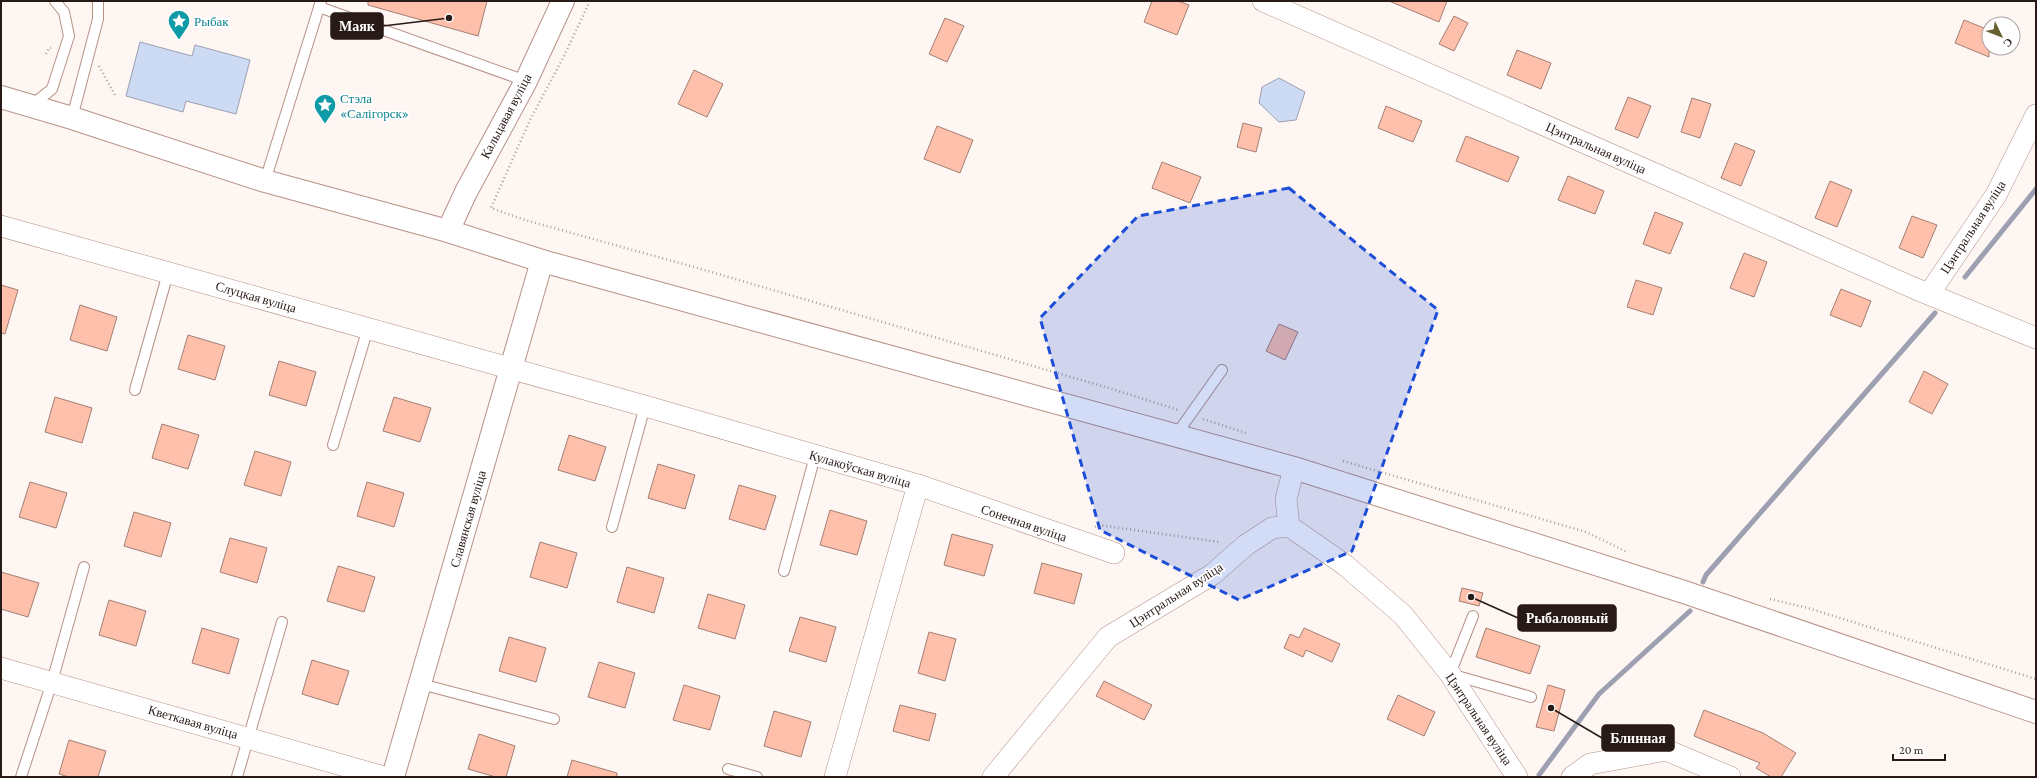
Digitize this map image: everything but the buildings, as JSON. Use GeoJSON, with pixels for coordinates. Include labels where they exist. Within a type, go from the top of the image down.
{"type":"FeatureCollection","features":[{"type":"Feature","properties":{"kind":"main road","name":"Кальцавая вуліца"},"geometry":{"type":"LineString","coordinates":[[448,231],[466,192],[526,81],[563,1]]}},
{"type":"Feature","properties":{"kind":"main road"},"geometry":{"type":"LineString","coordinates":[[1,97],[72,118],[265,181],[448,231],[542,261],[1294,468],[1684,592],[2036,712]]}},
{"type":"Feature","properties":{"kind":"main road","name":"Славянская вуліца"},"geometry":{"type":"LineString","coordinates":[[393,777],[542,261]]}},
{"type":"Feature","properties":{"kind":"street","name":"Цэнтральная вуліца"},"geometry":{"type":"LineString","coordinates":[[1263,1],[1929,294],[2036,338]]}},
{"type":"Feature","properties":{"kind":"street","name":"Цэнтральная вуліца"},"geometry":{"type":"LineString","coordinates":[[1929,294],[1996,195],[2036,115]]}},
{"type":"Feature","properties":{"kind":"street","name":"Слуцкая вуліца"},"geometry":{"type":"LineString","coordinates":[[1,226],[511,369]]}},
{"type":"Feature","properties":{"kind":"street","name":"Кулакоўская вуліца"},"geometry":{"type":"LineString","coordinates":[[511,369],[645,406],[926,488],[835,777]]}},
{"type":"Feature","properties":{"kind":"street"},"geometry":{"type":"LineString","coordinates":[[1289,526],[1286,500],[1294,468]]}},
{"type":"Feature","properties":{"kind":"street","name":"Сонечная вуліца"},"geometry":{"type":"LineString","coordinates":[[926,488],[1114,553]]}},
{"type":"Feature","properties":{"kind":"street","name":"Цэнтральная вуліца"},"geometry":{"type":"LineString","coordinates":[[993,777],[1108,637],[1213,574],[1246,546],[1272,528],[1289,526],[1345,565],[1403,615],[1450,674],[1517,777]]}},
{"type":"Feature","properties":{"kind":"street","name":"Кветкавая вуліца"},"geometry":{"type":"LineString","coordinates":[[1,668],[384,777]]}},
{"type":"Feature","properties":{"kind":"street"},"geometry":{"type":"LineString","coordinates":[[1572,777],[1590,764],[1666,750],[1730,777]]}},
{"type":"Feature","properties":{"kind":"lane"},"geometry":{"type":"LineString","coordinates":[[31,106],[52,89],[69,36],[64,12],[55,1]]}},
{"type":"Feature","properties":{"kind":"lane"},"geometry":{"type":"LineString","coordinates":[[72,118],[98,19],[98,1]]}},
{"type":"Feature","properties":{"kind":"lane"},"geometry":{"type":"LineString","coordinates":[[265,181],[320,4],[526,81]]}},
{"type":"Feature","properties":{"kind":"lane"},"geometry":{"type":"LineString","coordinates":[[135,390],[168,273]]}},
{"type":"Feature","properties":{"kind":"lane"},"geometry":{"type":"LineString","coordinates":[[333,445],[368,328]]}},
{"type":"Feature","properties":{"kind":"lane"},"geometry":{"type":"LineString","coordinates":[[1176,435],[1222,370]]}},
{"type":"Feature","properties":{"kind":"lane"},"geometry":{"type":"LineString","coordinates":[[612,527],[645,406]]}},
{"type":"Feature","properties":{"kind":"lane"},"geometry":{"type":"LineString","coordinates":[[784,572],[815,456]]}},
{"type":"Feature","properties":{"kind":"lane"},"geometry":{"type":"LineString","coordinates":[[21,777],[52,682],[84,567]]}},
{"type":"Feature","properties":{"kind":"lane"},"geometry":{"type":"LineString","coordinates":[[1473,616],[1450,674],[1531,697]]}},
{"type":"Feature","properties":{"kind":"lane"},"geometry":{"type":"LineString","coordinates":[[237,777],[250,738],[282,622]]}},
{"type":"Feature","properties":{"kind":"lane"},"geometry":{"type":"LineString","coordinates":[[421,684],[554,720]]}},
{"type":"Feature","properties":{"kind":"lane"},"geometry":{"type":"LineString","coordinates":[[728,769],[757,777]]}},
{"type":"Feature","properties":{"kind":"path"},"geometry":{"type":"LineString","coordinates":[[590,1],[563,58],[530,120],[491,208],[525,220],[701,269],[1112,389],[1248,433]]}},
{"type":"Feature","properties":{"kind":"path"},"geometry":{"type":"LineString","coordinates":[[1337,459],[1586,532],[1634,555]]}},
{"type":"Feature","properties":{"kind":"path"},"geometry":{"type":"LineString","coordinates":[[1076,541],[1098,525],[1246,546]]}},
{"type":"Feature","properties":{"kind":"path"},"geometry":{"type":"LineString","coordinates":[[1769,599],[1808,608],[2036,679]]}},
{"type":"Feature","properties":{"kind":"highlighted area"},"geometry":{"type":"Polygon","coordinates":[[[1289,188],[1438,310],[1352,551],[1239,600],[1100,530],[1040,318],[1138,216],[1289,188]]]}},
{"type":"Feature","properties":{"kind":"water"},"geometry":{"type":"Polygon","coordinates":[[[140,42],[192,56],[195,45],[250,60],[236,114],[186,101],[183,112],[126,96],[140,42]]]}},
{"type":"Feature","properties":{"kind":"water"},"geometry":{"type":"Polygon","coordinates":[[[1279,78],[1305,92],[1296,120],[1279,122],[1259,103],[1262,87],[1279,78]]]}},
{"type":"Feature","properties":{"kind":"waterway"},"geometry":{"type":"LineString","coordinates":[[1965,277],[2036,189]]}},
{"type":"Feature","properties":{"kind":"waterway"},"geometry":{"type":"LineString","coordinates":[[1703,582],[1706,575],[1935,313]]}},
{"type":"Feature","properties":{"kind":"waterway"},"geometry":{"type":"LineString","coordinates":[[1539,775],[1599,694],[1690,611]]}},
{"type":"Feature","properties":{"kind":"place","name":"Маяк"},"geometry":{"type":"Point","coordinates":[449,18]}},
{"type":"Feature","properties":{"kind":"place","name":"Рыбак"},"geometry":{"type":"Point","coordinates":[179,40]}},
{"type":"Feature","properties":{"kind":"place","name":"Стэла «Салігорск»"},"geometry":{"type":"Point","coordinates":[325,124]}},
{"type":"Feature","properties":{"kind":"place","name":"Рыбаловный"},"geometry":{"type":"Point","coordinates":[1471,597]}},
{"type":"Feature","properties":{"kind":"place","name":"Блинная"},"geometry":{"type":"Point","coordinates":[1551,708]}}]}
